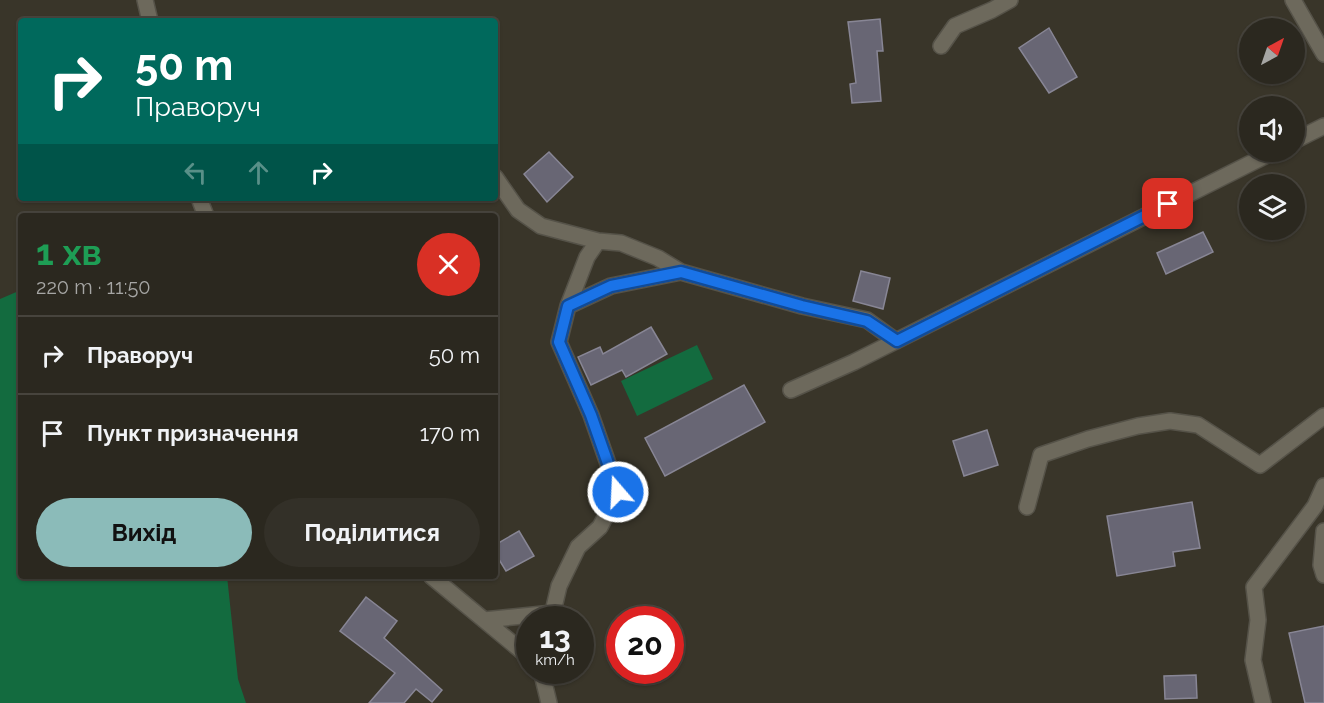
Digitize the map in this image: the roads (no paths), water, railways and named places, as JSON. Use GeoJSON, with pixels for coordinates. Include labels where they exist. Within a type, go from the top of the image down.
{"type":"FeatureCollection","features":[{"type":"Feature","properties":{"kind":"street"},"geometry":{"type":"LineString","coordinates":[[145,0],[149,18]]}},
{"type":"Feature","properties":{"kind":"street"},"geometry":{"type":"LineString","coordinates":[[941,46],[955,26],[1010,0]]}},
{"type":"Feature","properties":{"kind":"street"},"geometry":{"type":"LineString","coordinates":[[1293,0],[1324,54]]}},
{"type":"Feature","properties":{"kind":"street"},"geometry":{"type":"LineString","coordinates":[[1305,136],[1324,126]]}},
{"type":"Feature","properties":{"kind":"street"},"geometry":{"type":"LineString","coordinates":[[791,390],[854,363],[1253,162]]}},
{"type":"Feature","properties":{"kind":"street"},"geometry":{"type":"LineString","coordinates":[[498,181],[518,210],[541,226],[598,241],[621,243],[658,258],[681,272],[802,306],[867,321],[897,341]]}},
{"type":"Feature","properties":{"kind":"street"},"geometry":{"type":"LineString","coordinates":[[554,606],[559,586],[578,548],[600,527],[618,492],[591,415],[559,342],[568,306],[586,257],[598,241]]}},
{"type":"Feature","properties":{"kind":"street"},"geometry":{"type":"LineString","coordinates":[[568,306],[611,286],[681,272]]}},
{"type":"Feature","properties":{"kind":"street"},"geometry":{"type":"LineString","coordinates":[[1027,507],[1041,455],[1088,439],[1138,426],[1170,421],[1198,425],[1260,465],[1324,416]]}},
{"type":"Feature","properties":{"kind":"street"},"geometry":{"type":"LineString","coordinates":[[1263,703],[1253,660],[1258,620],[1254,587],[1315,506],[1324,486]]}},
{"type":"Feature","properties":{"kind":"street"},"geometry":{"type":"LineString","coordinates":[[1324,531],[1321,565],[1324,575]]}},
{"type":"Feature","properties":{"kind":"street"},"geometry":{"type":"LineString","coordinates":[[435,579],[516,646]]}},
{"type":"Feature","properties":{"kind":"street"},"geometry":{"type":"LineString","coordinates":[[484,620],[516,618]]}},
{"type":"Feature","properties":{"kind":"street"},"geometry":{"type":"LineString","coordinates":[[544,684],[549,703]]}}]}
